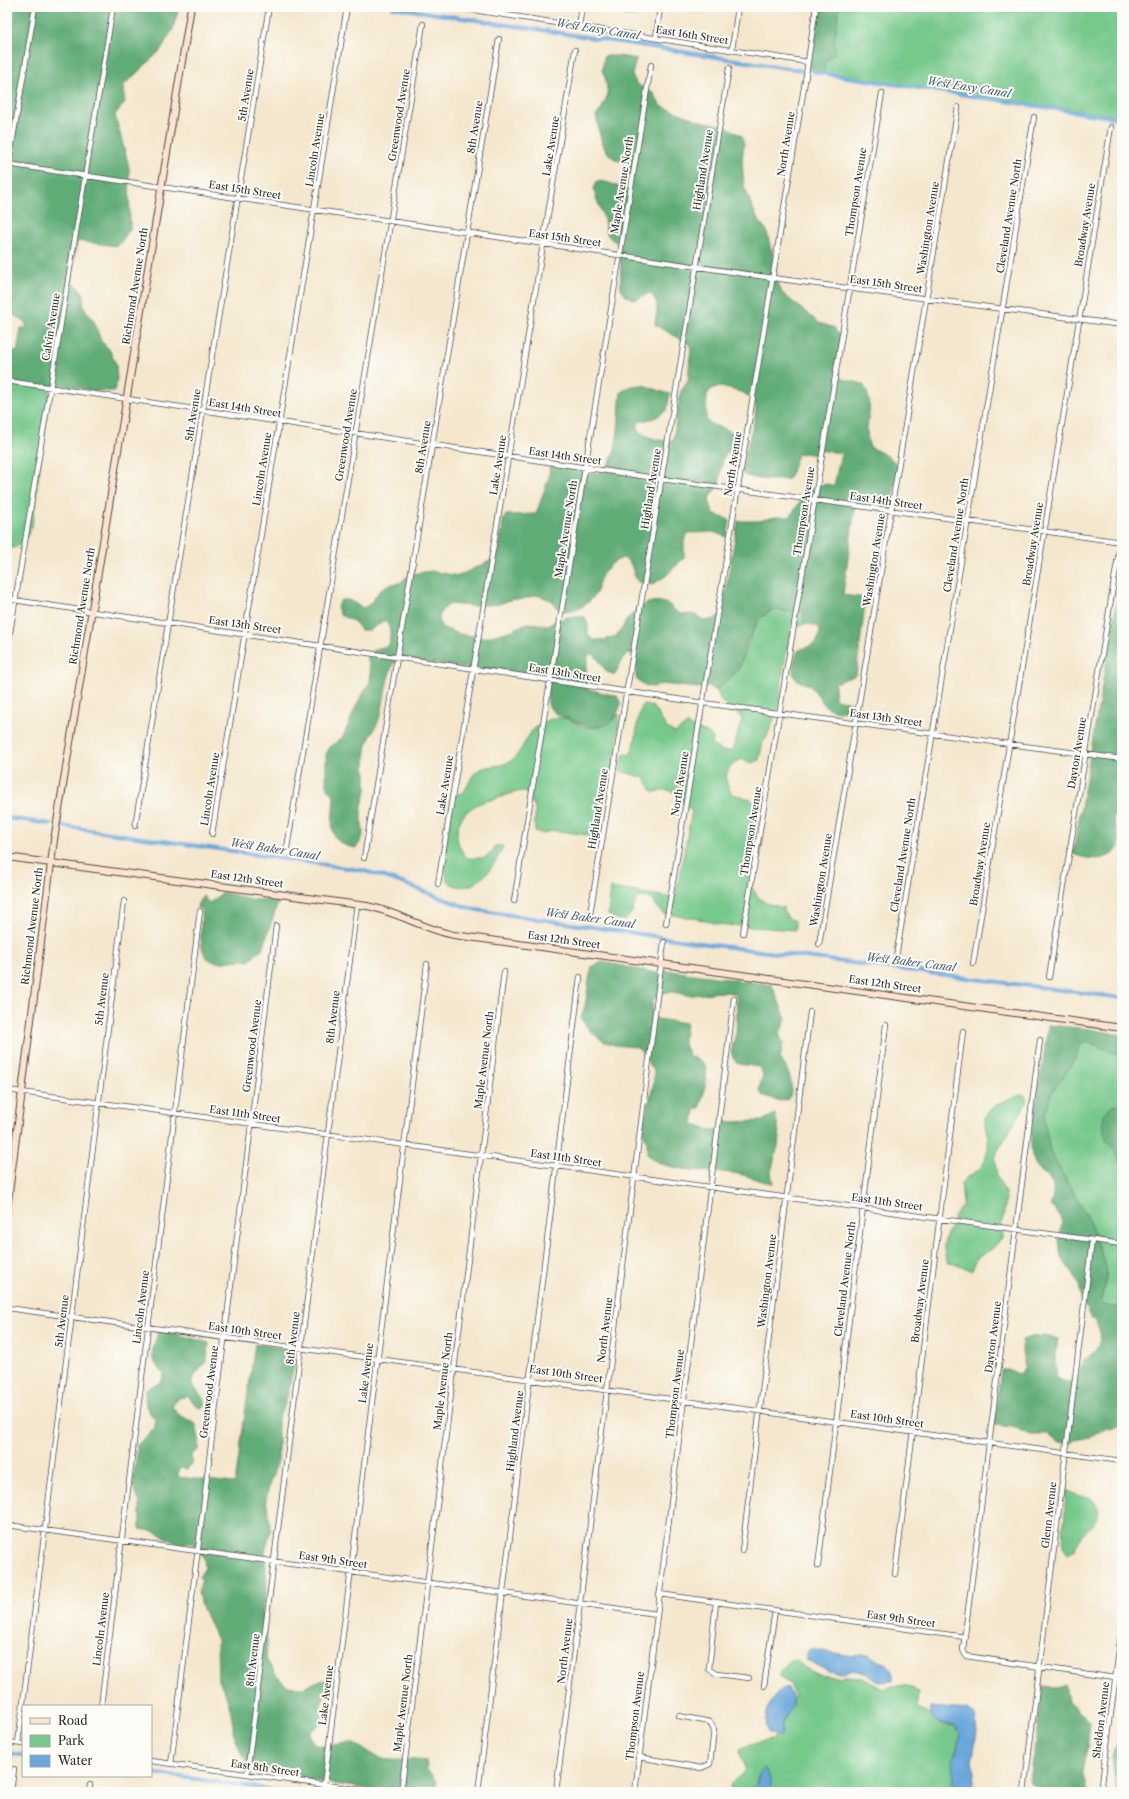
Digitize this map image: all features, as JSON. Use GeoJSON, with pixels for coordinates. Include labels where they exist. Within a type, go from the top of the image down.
{"type":"FeatureCollection","features":[{"type":"Feature","properties":{"kind":"street"},"geometry":{"type":"LineString","coordinates":[[7,174],[35,7]]}},
{"type":"Feature","properties":{"kind":"street","name":"Calvin Avenue"},"geometry":{"type":"LineString","coordinates":[[7,651],[113,7]]}},
{"type":"Feature","properties":{"kind":"street","name":"Richmond Avenue North"},"geometry":{"type":"LineString","coordinates":[[7,1209],[50,863],[191,7]]}},
{"type":"Feature","properties":{"kind":"street","name":"5th Avenue"},"geometry":{"type":"LineString","coordinates":[[135,826],[269,7]]}},
{"type":"Feature","properties":{"kind":"street","name":"East 16th Street"},"geometry":{"type":"LineString","coordinates":[[454,7],[808,62]]}},
{"type":"Feature","properties":{"kind":"street"},"geometry":{"type":"LineString","coordinates":[[503,15],[504,7]]}},
{"type":"Feature","properties":{"kind":"street"},"geometry":{"type":"LineString","coordinates":[[579,26],[582,7]]}},
{"type":"Feature","properties":{"kind":"street"},"geometry":{"type":"LineString","coordinates":[[656,38],[660,7]]}},
{"type":"Feature","properties":{"kind":"street"},"geometry":{"type":"LineString","coordinates":[[732,50],[738,7]]}},
{"type":"Feature","properties":{"kind":"street","name":"North Avenue"},"geometry":{"type":"LineString","coordinates":[[666,924],[773,278],[816,7]]}},
{"type":"Feature","properties":{"kind":"street","name":"Lincoln Avenue"},"geometry":{"type":"LineString","coordinates":[[212,834],[346,13]]}},
{"type":"Feature","properties":{"kind":"street","name":"Greenwood Avenue"},"geometry":{"type":"LineString","coordinates":[[287,848],[423,24]]}},
{"type":"Feature","properties":{"kind":"street","name":"8th Avenue"},"geometry":{"type":"LineString","coordinates":[[364,858],[499,39]]}},
{"type":"Feature","properties":{"kind":"street","name":"Lake Avenue"},"geometry":{"type":"LineString","coordinates":[[438,884],[576,50]]}},
{"type":"Feature","properties":{"kind":"street","name":"Maple Avenue North"},"geometry":{"type":"LineString","coordinates":[[514,900],[651,65]]}},
{"type":"Feature","properties":{"kind":"street","name":"Highland Avenue"},"geometry":{"type":"LineString","coordinates":[[590,914],[729,68]]}},
{"type":"Feature","properties":{"kind":"street","name":"Thompson Avenue"},"geometry":{"type":"LineString","coordinates":[[743,932],[882,93]]}},
{"type":"Feature","properties":{"kind":"street","name":"Washington Avenue"},"geometry":{"type":"LineString","coordinates":[[819,944],[958,107]]}},
{"type":"Feature","properties":{"kind":"street","name":"Cleveland Avenue North"},"geometry":{"type":"LineString","coordinates":[[896,957],[1034,117]]}},
{"type":"Feature","properties":{"kind":"street","name":"Broadway Avenue"},"geometry":{"type":"LineString","coordinates":[[973,964],[1111,127]]}},
{"type":"Feature","properties":{"kind":"street","name":"East 15th Street"},"geometry":{"type":"LineString","coordinates":[[8,164],[696,267],[1122,325]]}},
{"type":"Feature","properties":{"kind":"street","name":"East 14th Street"},"geometry":{"type":"LineString","coordinates":[[7,381],[661,479],[1121,542]]}},
{"type":"Feature","properties":{"kind":"street","name":"Dayton Avenue"},"geometry":{"type":"LineString","coordinates":[[1049,977],[1122,532]]}},
{"type":"Feature","properties":{"kind":"street","name":"East 13th Street"},"geometry":{"type":"LineString","coordinates":[[7,599],[703,703],[1122,759]]}},
{"type":"Feature","properties":{"kind":"street","name":"East 12th Street"},"geometry":{"type":"LineString","coordinates":[[7,857],[357,904],[385,910],[439,932],[1122,1028]]}},
{"type":"Feature","properties":{"kind":"street","name":"5th Avenue"},"geometry":{"type":"LineString","coordinates":[[25,1705],[71,1316],[124,900]]}},
{"type":"Feature","properties":{"kind":"street","name":"8th Avenue"},"geometry":{"type":"LineString","coordinates":[[247,1774],[357,904]]}},
{"type":"Feature","properties":{"kind":"street","name":"Lincoln Avenue"},"geometry":{"type":"LineString","coordinates":[[101,1705],[200,911]]}},
{"type":"Feature","properties":{"kind":"street","name":"Greenwood Avenue"},"geometry":{"type":"LineString","coordinates":[[171,1764],[276,926]]}},
{"type":"Feature","properties":{"kind":"street","name":"North Avenue"},"geometry":{"type":"LineString","coordinates":[[556,1792],[660,963],[664,942]]}},
{"type":"Feature","properties":{"kind":"street","name":"Lake Avenue"},"geometry":{"type":"LineString","coordinates":[[324,1785],[427,964]]}},
{"type":"Feature","properties":{"kind":"street","name":"Maple Avenue North"},"geometry":{"type":"LineString","coordinates":[[401,1792],[504,972]]}},
{"type":"Feature","properties":{"kind":"street","name":"Highland Avenue"},"geometry":{"type":"LineString","coordinates":[[478,1792],[531,1379],[580,977]]}},
{"type":"Feature","properties":{"kind":"street","name":"Thompson Avenue"},"geometry":{"type":"LineString","coordinates":[[635,1792],[734,998]]}},
{"type":"Feature","properties":{"kind":"street","name":"Washington Avenue"},"geometry":{"type":"LineString","coordinates":[[742,1551],[810,1012]]}},
{"type":"Feature","properties":{"kind":"street","name":"Cleveland Avenue North"},"geometry":{"type":"LineString","coordinates":[[818,1566],[886,1025]]}},
{"type":"Feature","properties":{"kind":"street","name":"Broadway Avenue"},"geometry":{"type":"LineString","coordinates":[[895,1574],[963,1031]]}},
{"type":"Feature","properties":{"kind":"street","name":"Dayton Avenue"},"geometry":{"type":"LineString","coordinates":[[965,1637],[1040,1040]]}},
{"type":"Feature","properties":{"kind":"street","name":"East 11th Street"},"geometry":{"type":"LineString","coordinates":[[7,1090],[1122,1244]]}},
{"type":"Feature","properties":{"kind":"street","name":"Glenn Avenue"},"geometry":{"type":"LineString","coordinates":[[1024,1792],[1092,1240]]}},
{"type":"Feature","properties":{"kind":"street","name":"East 10th Street"},"geometry":{"type":"LineString","coordinates":[[7,1308],[760,1410],[1122,1462]]}},
{"type":"Feature","properties":{"kind":"street","name":"East 9th Street"},"geometry":{"type":"LineString","coordinates":[[7,1525],[580,1602],[657,1614]]}},
{"type":"Feature","properties":{"kind":"street","name":"East 9th Street"},"geometry":{"type":"LineString","coordinates":[[659,1594],[965,1637]]}},
{"type":"Feature","properties":{"kind":"street"},"geometry":{"type":"LineString","coordinates":[[716,1602],[709,1669],[717,1674],[749,1678]]}},
{"type":"Feature","properties":{"kind":"street"},"geometry":{"type":"LineString","coordinates":[[764,1686],[775,1610]]}},
{"type":"Feature","properties":{"kind":"street","name":"Sheldon Avenue"},"geometry":{"type":"LineString","coordinates":[[1101,1792],[1122,1626]]}},
{"type":"Feature","properties":{"kind":"street"},"geometry":{"type":"LineString","coordinates":[[965,1637],[963,1650],[966,1656],[1122,1679]]}},
{"type":"Feature","properties":{"kind":"street"},"geometry":{"type":"LineString","coordinates":[[639,1757],[701,1768],[710,1764],[714,1729],[710,1722],[679,1716]]}},
{"type":"Feature","properties":{"kind":"street"},"geometry":{"type":"LineString","coordinates":[[7,1742],[21,1743]]}},
{"type":"Feature","properties":{"kind":"street","name":"East 8th Street"},"geometry":{"type":"LineString","coordinates":[[152,1761],[377,1792]]}},
{"type":"Feature","properties":{"kind":"street"},"geometry":{"type":"LineString","coordinates":[[11,1792],[14,1769]]}},
{"type":"Feature","properties":{"kind":"street"},"geometry":{"type":"LineString","coordinates":[[89,1792],[90,1785]]}},
{"type":"Feature","properties":{"kind":"green space"},"geometry":{"type":"Polygon","coordinates":[[[7,7],[179,7],[173,29],[160,51],[123,86],[125,102],[115,115],[129,167],[130,229],[118,246],[77,241],[70,283],[76,285],[84,294],[83,306],[94,321],[101,341],[109,349],[116,364],[117,379],[115,391],[94,391],[59,384],[39,386],[12,384],[7,380],[7,351],[17,352],[21,328],[27,328],[25,322],[7,311],[7,7]]]}},
{"type":"Feature","properties":{"kind":"green space"},"geometry":{"type":"Polygon","coordinates":[[[622,7],[645,7],[641,12],[631,16],[624,16],[622,7]]]}},
{"type":"Feature","properties":{"kind":"green space"},"geometry":{"type":"Polygon","coordinates":[[[818,7],[839,7],[834,44],[836,53],[826,60],[824,73],[809,70],[818,7]]]}},
{"type":"Feature","properties":{"kind":"green space"},"geometry":{"type":"Polygon","coordinates":[[[839,7],[1122,7],[1122,117],[824,73],[826,60],[836,53],[834,44],[839,7]]]}},
{"type":"Feature","properties":{"kind":"green space"},"geometry":{"type":"Polygon","coordinates":[[[604,56],[619,56],[636,59],[632,75],[636,83],[653,93],[661,106],[700,121],[725,126],[742,136],[744,144],[742,160],[744,186],[757,218],[767,231],[775,260],[776,277],[782,293],[819,323],[835,328],[836,332],[841,336],[835,377],[863,384],[869,401],[867,431],[870,447],[889,457],[898,465],[890,512],[855,506],[843,595],[866,598],[856,675],[835,683],[835,699],[847,701],[851,704],[849,712],[832,710],[828,708],[810,686],[797,680],[794,676],[793,666],[798,651],[816,642],[820,629],[815,625],[804,624],[803,610],[772,610],[759,619],[747,642],[740,667],[716,690],[710,688],[710,685],[698,688],[661,684],[651,687],[642,684],[636,679],[635,656],[632,652],[631,654],[627,653],[622,659],[615,675],[607,672],[594,654],[589,654],[586,671],[587,689],[617,696],[621,703],[614,719],[609,724],[596,727],[581,724],[553,712],[549,706],[548,700],[549,682],[542,679],[397,658],[390,672],[379,719],[370,738],[365,755],[366,790],[361,813],[363,835],[356,848],[346,845],[339,841],[335,836],[333,829],[332,822],[334,796],[328,789],[326,781],[326,754],[330,747],[343,737],[357,704],[370,682],[371,673],[367,657],[373,650],[389,645],[390,634],[385,620],[370,630],[361,630],[355,622],[340,615],[337,607],[341,600],[349,600],[363,608],[370,604],[380,590],[387,585],[400,583],[410,574],[432,571],[458,576],[496,558],[499,550],[503,521],[506,515],[536,514],[549,477],[550,464],[575,468],[585,473],[592,474],[602,471],[609,464],[614,453],[617,440],[621,392],[628,388],[640,385],[670,394],[667,410],[655,418],[638,422],[638,430],[646,436],[654,439],[673,441],[681,391],[688,381],[691,345],[655,325],[657,305],[650,293],[635,300],[626,296],[621,288],[620,244],[610,238],[606,231],[594,189],[597,181],[606,182],[621,187],[627,173],[627,163],[612,157],[607,152],[599,132],[596,116],[601,110],[608,94],[605,77],[602,70],[604,56]],[[721,387],[712,388],[707,395],[706,420],[736,436],[734,444],[723,458],[719,484],[709,499],[713,514],[730,520],[727,537],[713,532],[688,533],[684,541],[684,558],[666,576],[651,585],[638,582],[631,565],[627,560],[623,558],[618,560],[610,565],[604,572],[598,585],[598,589],[591,600],[575,610],[564,611],[557,608],[552,600],[536,595],[519,600],[513,599],[499,604],[471,606],[450,604],[442,610],[439,618],[441,627],[459,634],[484,638],[513,630],[527,623],[548,625],[568,617],[585,617],[588,625],[588,634],[593,640],[605,639],[617,635],[627,619],[637,609],[652,602],[663,602],[679,613],[694,615],[704,621],[715,619],[722,612],[738,521],[759,521],[775,517],[790,517],[802,499],[813,488],[826,484],[834,486],[841,453],[816,450],[815,455],[804,453],[797,455],[792,472],[788,479],[765,480],[742,474],[744,457],[754,423],[756,406],[746,394],[721,387]]]}},
{"type":"Feature","properties":{"kind":"green space"},"geometry":{"type":"Polygon","coordinates":[[[7,380],[18,385],[25,386],[59,384],[50,387],[32,527],[22,542],[16,547],[12,548],[7,548],[7,380]]]}},
{"type":"Feature","properties":{"kind":"green space"},"geometry":{"type":"Polygon","coordinates":[[[1118,593],[1122,594],[1122,812],[1116,814],[1113,819],[1119,847],[1109,856],[1092,859],[1073,854],[1118,593]]]}},
{"type":"Feature","properties":{"kind":"green space"},"geometry":{"type":"Polygon","coordinates":[[[772,610],[804,610],[805,624],[796,627],[791,632],[785,659],[778,708],[767,737],[763,742],[759,760],[751,763],[742,759],[736,762],[729,770],[726,778],[732,794],[750,799],[758,806],[755,836],[763,839],[760,858],[751,886],[764,902],[784,908],[783,911],[788,918],[795,921],[795,930],[716,924],[699,919],[664,914],[651,899],[643,897],[637,898],[631,914],[625,920],[616,919],[608,915],[611,888],[675,898],[692,811],[676,794],[671,791],[661,790],[653,793],[645,778],[620,771],[624,754],[630,755],[633,749],[638,717],[643,705],[652,706],[667,728],[675,733],[687,724],[710,735],[713,738],[712,745],[722,751],[731,751],[735,744],[742,719],[737,713],[728,711],[727,703],[722,703],[716,690],[736,672],[755,627],[765,615],[772,610]]]}},
{"type":"Feature","properties":{"kind":"green space"},"geometry":{"type":"Polygon","coordinates":[[[619,714],[617,744],[611,772],[606,772],[601,787],[598,813],[602,819],[598,837],[555,831],[550,831],[543,834],[535,831],[535,807],[525,791],[512,793],[482,802],[472,808],[465,813],[458,827],[458,843],[467,858],[484,858],[491,853],[495,846],[503,846],[488,872],[481,879],[465,887],[456,886],[447,881],[444,856],[453,796],[459,794],[466,788],[475,773],[483,768],[509,762],[520,751],[531,732],[547,721],[556,718],[564,718],[590,728],[595,728],[606,725],[619,714]]]}},
{"type":"Feature","properties":{"kind":"green space"},"geometry":{"type":"Polygon","coordinates":[[[222,892],[255,900],[279,899],[263,948],[249,961],[241,960],[218,962],[210,960],[206,956],[203,949],[201,941],[201,908],[197,908],[198,903],[203,896],[209,903],[222,892]]]}},
{"type":"Feature","properties":{"kind":"green space"},"geometry":{"type":"Polygon","coordinates":[[[603,962],[656,973],[664,972],[665,970],[772,985],[786,1019],[780,1036],[783,1044],[780,1059],[786,1068],[791,1083],[791,1094],[789,1099],[780,1101],[762,1095],[759,1089],[763,1075],[759,1067],[738,1064],[733,1058],[731,1051],[736,1034],[736,994],[718,992],[686,995],[667,992],[662,993],[652,1002],[653,1014],[657,1019],[686,1023],[684,1044],[689,1056],[701,1061],[706,1067],[704,1092],[699,1108],[695,1109],[693,1124],[717,1131],[724,1130],[725,1122],[762,1121],[775,1114],[780,1138],[771,1172],[773,1183],[760,1181],[740,1174],[677,1168],[665,1165],[647,1154],[647,1141],[642,1131],[654,1082],[654,1071],[641,1051],[635,1047],[614,1045],[603,1041],[589,1030],[581,1018],[585,1006],[592,966],[603,962]]]}},
{"type":"Feature","properties":{"kind":"green space"},"geometry":{"type":"Polygon","coordinates":[[[1048,1025],[1090,1029],[1122,1035],[1122,1056],[1096,1045],[1082,1042],[1075,1059],[1051,1094],[1044,1119],[1050,1152],[1089,1220],[1094,1236],[1106,1238],[1099,1239],[1096,1242],[1104,1258],[1106,1267],[1106,1279],[1101,1301],[1111,1307],[1122,1306],[1122,1426],[1107,1428],[1091,1437],[1076,1440],[1072,1443],[1056,1442],[1047,1434],[1031,1434],[1021,1432],[1013,1427],[994,1425],[1001,1370],[1010,1370],[1020,1375],[1025,1367],[1022,1352],[1022,1340],[1040,1336],[1058,1339],[1055,1358],[1057,1379],[1068,1382],[1076,1380],[1080,1374],[1082,1362],[1092,1354],[1100,1340],[1099,1329],[1082,1303],[1079,1283],[1061,1257],[1059,1240],[1062,1223],[1060,1217],[1051,1205],[1053,1194],[1052,1182],[1038,1168],[1032,1157],[1032,1128],[1048,1025]]]}},
{"type":"Feature","properties":{"kind":"green space"},"geometry":{"type":"Polygon","coordinates":[[[1082,1042],[1096,1045],[1122,1056],[1122,1103],[1111,1107],[1106,1140],[1112,1146],[1122,1164],[1122,1306],[1116,1307],[1108,1306],[1101,1301],[1106,1276],[1104,1259],[1089,1220],[1050,1152],[1044,1119],[1051,1094],[1075,1059],[1082,1042]]]}},
{"type":"Feature","properties":{"kind":"green space"},"geometry":{"type":"Polygon","coordinates":[[[1024,1094],[1027,1102],[997,1152],[995,1160],[997,1177],[1005,1192],[1006,1201],[1001,1227],[1003,1231],[1002,1238],[992,1249],[977,1258],[973,1265],[972,1271],[957,1264],[948,1263],[944,1252],[944,1243],[955,1215],[963,1205],[961,1183],[981,1167],[988,1150],[985,1122],[986,1115],[991,1109],[1003,1102],[1024,1094]]]}},
{"type":"Feature","properties":{"kind":"green space"},"geometry":{"type":"Polygon","coordinates":[[[1122,1103],[1122,1164],[1112,1146],[1106,1140],[1103,1122],[1104,1114],[1111,1107],[1122,1103]]]}},
{"type":"Feature","properties":{"kind":"green space"},"geometry":{"type":"Polygon","coordinates":[[[158,1329],[209,1343],[207,1360],[193,1378],[192,1383],[204,1400],[206,1406],[199,1408],[187,1396],[176,1399],[172,1407],[178,1414],[196,1424],[199,1438],[198,1450],[191,1455],[192,1464],[187,1469],[179,1468],[178,1477],[235,1483],[255,1344],[294,1350],[296,1359],[290,1386],[284,1407],[278,1417],[278,1461],[270,1482],[266,1499],[271,1529],[265,1551],[267,1590],[262,1606],[267,1641],[266,1659],[276,1675],[287,1686],[303,1688],[318,1681],[326,1680],[330,1688],[322,1702],[322,1721],[310,1731],[311,1739],[315,1743],[319,1746],[326,1746],[350,1743],[359,1746],[383,1759],[426,1761],[427,1770],[436,1782],[433,1792],[388,1792],[276,1775],[250,1763],[242,1756],[233,1731],[233,1718],[224,1689],[218,1681],[217,1640],[200,1602],[198,1591],[202,1580],[199,1577],[205,1568],[204,1558],[198,1547],[191,1543],[178,1544],[156,1532],[140,1529],[140,1502],[134,1489],[134,1475],[137,1445],[155,1427],[155,1419],[146,1406],[146,1389],[161,1382],[164,1374],[154,1362],[152,1352],[158,1329]]]}},
{"type":"Feature","properties":{"kind":"green space"},"geometry":{"type":"Polygon","coordinates":[[[1066,1491],[1091,1499],[1099,1511],[1094,1522],[1077,1542],[1075,1550],[1068,1554],[1063,1547],[1066,1491]]]}},
{"type":"Feature","properties":{"kind":"green space"},"geometry":{"type":"Polygon","coordinates":[[[791,1660],[797,1660],[805,1668],[819,1675],[861,1677],[883,1689],[903,1685],[911,1687],[918,1692],[918,1709],[931,1716],[938,1723],[954,1727],[960,1734],[957,1750],[952,1760],[954,1778],[952,1792],[770,1792],[771,1780],[766,1770],[758,1776],[752,1792],[729,1792],[731,1783],[745,1772],[745,1766],[740,1749],[751,1744],[772,1740],[776,1735],[780,1736],[782,1723],[792,1705],[792,1699],[795,1696],[791,1685],[785,1682],[780,1676],[783,1667],[791,1660]]]}},
{"type":"Feature","properties":{"kind":"green space"},"geometry":{"type":"Polygon","coordinates":[[[1065,1685],[1068,1702],[1090,1722],[1087,1748],[1082,1770],[1087,1792],[1048,1792],[1034,1785],[1030,1781],[1043,1687],[1057,1688],[1065,1685]]]}},
{"type":"Feature","properties":{"kind":"green space"},"geometry":{"type":"Polygon","coordinates":[[[1122,1738],[1122,1792],[1117,1792],[1113,1771],[1113,1757],[1114,1750],[1122,1738]]]}},
{"type":"Feature","properties":{"kind":"water"},"geometry":{"type":"Polygon","coordinates":[[[810,1649],[853,1656],[868,1654],[890,1666],[893,1674],[893,1681],[879,1682],[865,1673],[854,1670],[842,1673],[828,1671],[806,1660],[806,1652],[810,1649]]]}},
{"type":"Feature","properties":{"kind":"water"},"geometry":{"type":"Polygon","coordinates":[[[787,1687],[792,1694],[792,1705],[782,1723],[780,1736],[769,1734],[766,1720],[769,1707],[776,1696],[787,1687]]]}},
{"type":"Feature","properties":{"kind":"water"},"geometry":{"type":"Polygon","coordinates":[[[931,1707],[968,1710],[975,1715],[977,1732],[972,1762],[975,1773],[973,1788],[970,1792],[952,1792],[954,1778],[952,1760],[957,1750],[960,1734],[956,1728],[933,1719],[930,1716],[931,1707]]]}},
{"type":"Feature","properties":{"kind":"water"},"geometry":{"type":"Polygon","coordinates":[[[764,1768],[771,1780],[770,1792],[752,1792],[761,1772],[764,1768]]]}},
{"type":"Feature","properties":{"kind":"waterway","name":"West Easy Canal"},"geometry":{"type":"LineString","coordinates":[[392,7],[800,70]]}},
{"type":"Feature","properties":{"kind":"waterway","name":"West Easy Canal"},"geometry":{"type":"LineString","coordinates":[[814,72],[1122,119]]}},
{"type":"Feature","properties":{"kind":"waterway","name":"West Baker Canal"},"geometry":{"type":"LineString","coordinates":[[7,818],[51,824]]}},
{"type":"Feature","properties":{"kind":"waterway","name":"West Baker Canal"},"geometry":{"type":"LineString","coordinates":[[62,826],[360,870],[390,878],[477,910],[721,946],[1122,998]]}},
{"type":"Feature","properties":{"kind":"waterway"},"geometry":{"type":"LineString","coordinates":[[7,1753],[22,1755]]}},
{"type":"Feature","properties":{"kind":"waterway"},"geometry":{"type":"LineString","coordinates":[[152,1773],[288,1792]]}}]}
